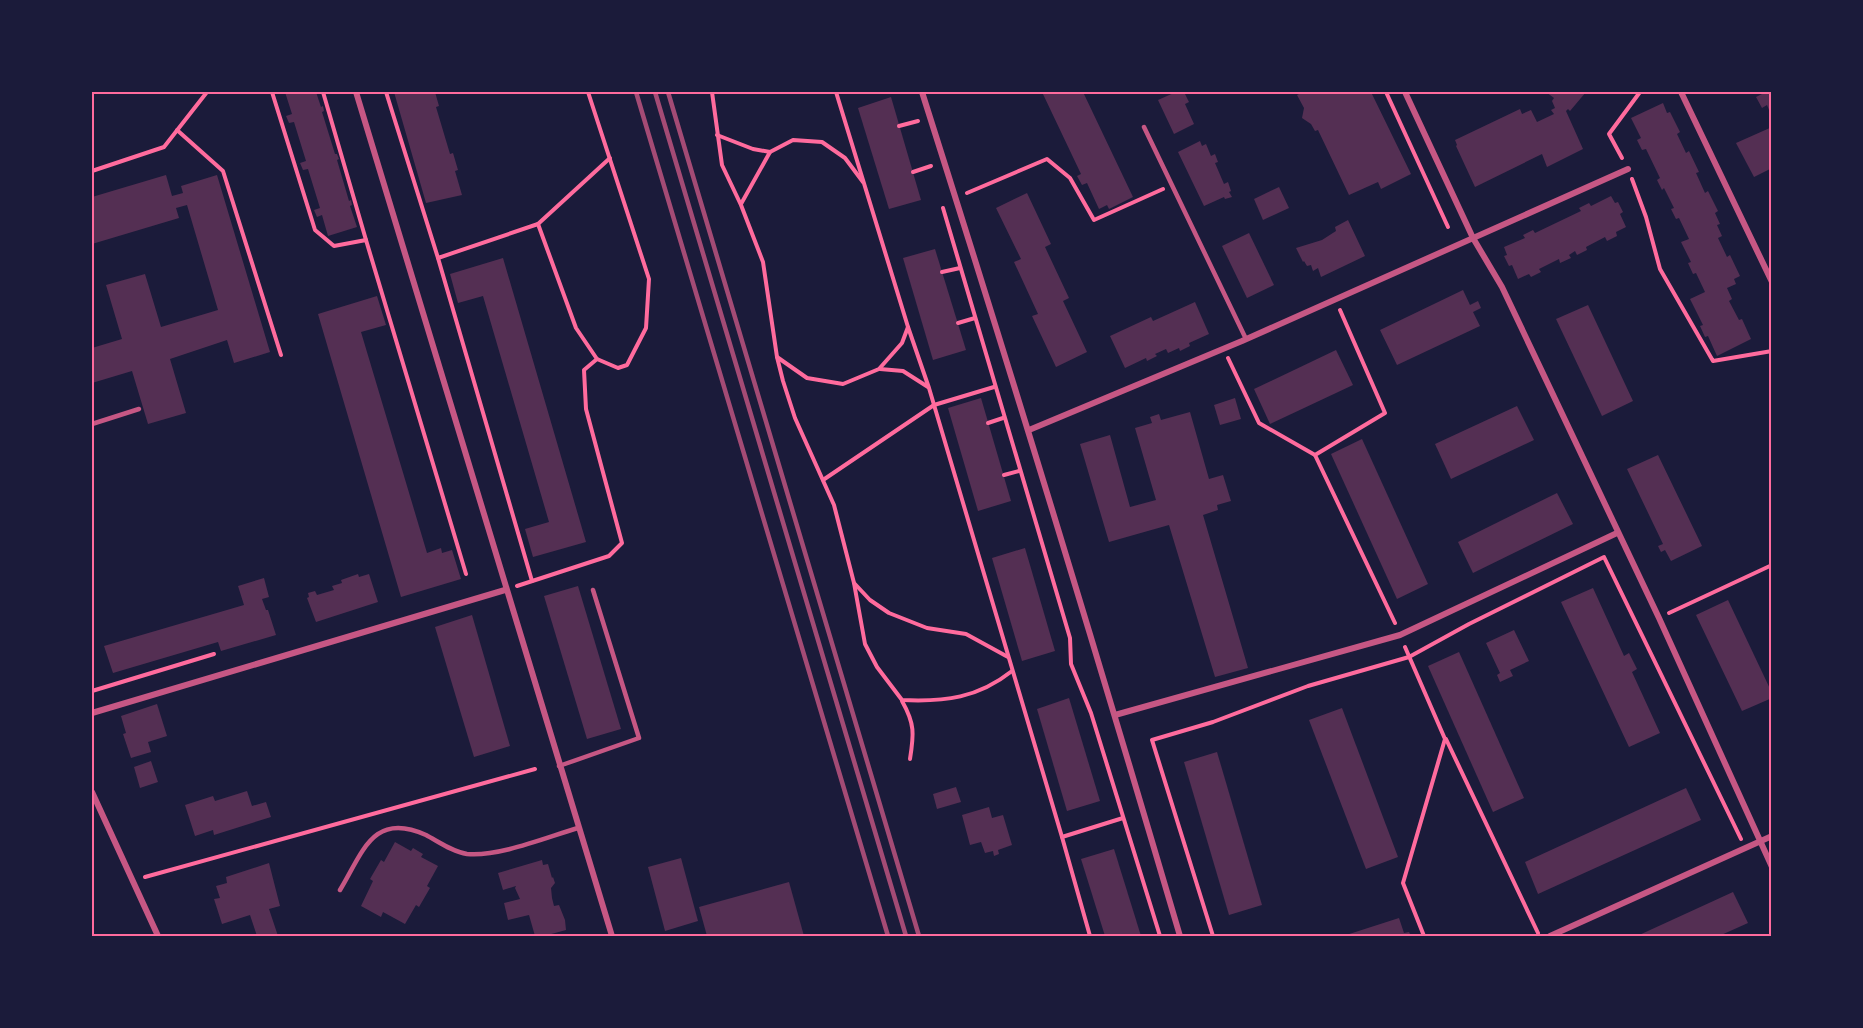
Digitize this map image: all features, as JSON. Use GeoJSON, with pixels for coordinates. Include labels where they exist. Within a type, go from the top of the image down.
{"type":"FeatureCollection","features":[{"type":"Feature","properties":{"kind":"street"},"geometry":{"type":"LineString","coordinates":[[356,92],[612,936]]}},
{"type":"Feature","properties":{"kind":"street"},"geometry":{"type":"LineString","coordinates":[[922,92],[1029,430],[1067,564],[1115,715],[1180,936]]}},
{"type":"Feature","properties":{"kind":"street"},"geometry":{"type":"LineString","coordinates":[[1405,92],[1473,238],[1503,287],[1659,618],[1772,867]]}},
{"type":"Feature","properties":{"kind":"street"},"geometry":{"type":"LineString","coordinates":[[1681,92],[1772,282]]}},
{"type":"Feature","properties":{"kind":"street"},"geometry":{"type":"LineString","coordinates":[[1029,430],[1246,339],[1628,169]]}},
{"type":"Feature","properties":{"kind":"street"},"geometry":{"type":"LineString","coordinates":[[1115,715],[1400,635],[1617,533]]}},
{"type":"Feature","properties":{"kind":"street"},"geometry":{"type":"LineString","coordinates":[[92,713],[506,590]]}},
{"type":"Feature","properties":{"kind":"street"},"geometry":{"type":"LineString","coordinates":[[92,792],[158,936]]}},
{"type":"Feature","properties":{"kind":"street"},"geometry":{"type":"LineString","coordinates":[[1550,936],[1772,836]]}},
{"type":"Feature","properties":{"kind":"lane"},"geometry":{"type":"LineString","coordinates":[[1144,128],[1246,339]]}},
{"type":"Feature","properties":{"kind":"lane"},"geometry":{"type":"LineString","coordinates":[[92,424],[139,409]]}},
{"type":"Feature","properties":{"kind":"lane"},"geometry":{"type":"LineString","coordinates":[[559,765],[639,738],[593,590]]}},
{"type":"Feature","properties":{"kind":"lane"},"geometry":{"type":"LineString","coordinates":[[340,890],[372,838],[385,829],[398,826],[466,854],[494,852],[578,828]]}},
{"type":"Feature","properties":{"kind":"path"},"geometry":{"type":"LineString","coordinates":[[92,171],[164,147],[207,92]]}},
{"type":"Feature","properties":{"kind":"path"},"geometry":{"type":"LineString","coordinates":[[272,92],[315,230],[334,246],[366,240]]}},
{"type":"Feature","properties":{"kind":"path"},"geometry":{"type":"LineString","coordinates":[[323,92],[466,574]]}},
{"type":"Feature","properties":{"kind":"path"},"geometry":{"type":"LineString","coordinates":[[386,92],[438,258],[532,581]]}},
{"type":"Feature","properties":{"kind":"path"},"geometry":{"type":"LineString","coordinates":[[538,224],[576,327],[597,359],[618,368],[627,365],[646,328],[649,279],[588,92]]}},
{"type":"Feature","properties":{"kind":"path"},"geometry":{"type":"LineString","coordinates":[[712,92],[716,135],[722,165],[741,205],[763,262],[777,357],[795,418],[834,505],[854,583],[858,618],[865,644],[877,667],[912,717],[913,738],[910,759]]}},
{"type":"Feature","properties":{"kind":"path"},"geometry":{"type":"LineString","coordinates":[[836,92],[929,388],[1090,936]]}},
{"type":"Feature","properties":{"kind":"path"},"geometry":{"type":"LineString","coordinates":[[1386,92],[1448,227]]}},
{"type":"Feature","properties":{"kind":"path"},"geometry":{"type":"LineString","coordinates":[[1640,92],[1609,134],[1628,169],[1646,218],[1660,269],[1713,361],[1772,351]]}},
{"type":"Feature","properties":{"kind":"path"},"geometry":{"type":"LineString","coordinates":[[916,114],[921,132]]}},
{"type":"Feature","properties":{"kind":"path"},"geometry":{"type":"LineString","coordinates":[[899,126],[918,121]]}},
{"type":"Feature","properties":{"kind":"path"},"geometry":{"type":"LineString","coordinates":[[177,130],[223,171],[281,355]]}},
{"type":"Feature","properties":{"kind":"path"},"geometry":{"type":"LineString","coordinates":[[716,135],[753,149],[770,152]]}},
{"type":"Feature","properties":{"kind":"path"},"geometry":{"type":"LineString","coordinates":[[741,205],[770,152],[794,140],[822,142],[845,158],[865,185]]}},
{"type":"Feature","properties":{"kind":"path"},"geometry":{"type":"LineString","coordinates":[[438,258],[538,224],[610,158]]}},
{"type":"Feature","properties":{"kind":"path"},"geometry":{"type":"LineString","coordinates":[[956,198],[1047,159],[1070,178],[1094,220],[1172,185]]}},
{"type":"Feature","properties":{"kind":"path"},"geometry":{"type":"LineString","coordinates":[[913,172],[931,166],[934,177]]}},
{"type":"Feature","properties":{"kind":"path"},"geometry":{"type":"LineString","coordinates":[[940,200],[1070,638],[1071,664],[1091,713],[1160,936]]}},
{"type":"Feature","properties":{"kind":"path"},"geometry":{"type":"LineString","coordinates":[[942,273],[960,268]]}},
{"type":"Feature","properties":{"kind":"path"},"geometry":{"type":"LineString","coordinates":[[1316,455],[1385,413],[1335,300]]}},
{"type":"Feature","properties":{"kind":"path"},"geometry":{"type":"LineString","coordinates":[[958,323],[975,318]]}},
{"type":"Feature","properties":{"kind":"path"},"geometry":{"type":"LineString","coordinates":[[777,357],[807,378],[843,384],[879,369],[902,343],[908,327]]}},
{"type":"Feature","properties":{"kind":"path"},"geometry":{"type":"LineString","coordinates":[[1224,348],[1259,423],[1316,455],[1400,635],[1445,739],[1539,936]]}},
{"type":"Feature","properties":{"kind":"path"},"geometry":{"type":"LineString","coordinates":[[506,590],[609,556],[622,543],[586,409],[584,370],[597,359]]}},
{"type":"Feature","properties":{"kind":"path"},"geometry":{"type":"LineString","coordinates":[[879,369],[903,371],[929,388]]}},
{"type":"Feature","properties":{"kind":"path"},"geometry":{"type":"LineString","coordinates":[[823,480],[934,405],[994,387]]}},
{"type":"Feature","properties":{"kind":"path"},"geometry":{"type":"LineString","coordinates":[[988,423],[1004,418]]}},
{"type":"Feature","properties":{"kind":"path"},"geometry":{"type":"LineString","coordinates":[[1004,475],[1019,471]]}},
{"type":"Feature","properties":{"kind":"path"},"geometry":{"type":"LineString","coordinates":[[1213,936],[1152,740],[1213,722],[1308,687],[1409,657],[1469,624],[1604,557],[1745,848]]}},
{"type":"Feature","properties":{"kind":"path"},"geometry":{"type":"LineString","coordinates":[[1659,618],[1772,564]]}},
{"type":"Feature","properties":{"kind":"path"},"geometry":{"type":"LineString","coordinates":[[854,583],[870,600],[889,613],[927,628],[966,634],[1008,657]]}},
{"type":"Feature","properties":{"kind":"path"},"geometry":{"type":"LineString","coordinates":[[92,691],[214,654]]}},
{"type":"Feature","properties":{"kind":"path"},"geometry":{"type":"LineString","coordinates":[[902,700],[949,699],[969,694],[995,684],[1012,671]]}},
{"type":"Feature","properties":{"kind":"path"},"geometry":{"type":"LineString","coordinates":[[1424,936],[1403,883],[1445,739]]}},
{"type":"Feature","properties":{"kind":"path"},"geometry":{"type":"LineString","coordinates":[[132,880],[535,769]]}},
{"type":"Feature","properties":{"kind":"path"},"geometry":{"type":"LineString","coordinates":[[1062,837],[1123,818]]}},
{"type":"Feature","properties":{"kind":"building"},"geometry":{"type":"Polygon","coordinates":[[[285,92],[316,92],[321,107],[323,106],[324,111],[322,112],[335,154],[339,159],[337,160],[349,201],[351,200],[352,205],[350,206],[357,227],[328,236],[322,215],[317,217],[314,210],[320,208],[308,169],[303,170],[300,163],[306,161],[294,122],[289,123],[286,116],[292,114],[285,92]]]}},
{"type":"Feature","properties":{"kind":"building"},"geometry":{"type":"Polygon","coordinates":[[[394,92],[435,92],[439,106],[436,107],[450,154],[453,153],[458,170],[455,171],[462,195],[426,203],[394,92]]]}},
{"type":"Feature","properties":{"kind":"building"},"geometry":{"type":"Polygon","coordinates":[[[1042,92],[1083,92],[1133,197],[1109,209],[1107,205],[1099,209],[1087,183],[1082,185],[1077,176],[1081,174],[1042,92]]]}},
{"type":"Feature","properties":{"kind":"building"},"geometry":{"type":"Polygon","coordinates":[[[1176,92],[1184,92],[1189,102],[1185,104],[1194,124],[1174,134],[1158,100],[1176,92]]]}},
{"type":"Feature","properties":{"kind":"building"},"geometry":{"type":"Polygon","coordinates":[[[1300,92],[1371,92],[1411,174],[1381,189],[1378,182],[1349,195],[1318,130],[1315,131],[1311,124],[1302,118],[1304,108],[1297,95],[1300,92]]]}},
{"type":"Feature","properties":{"kind":"building"},"geometry":{"type":"Polygon","coordinates":[[[1546,92],[1586,92],[1570,111],[1568,109],[1566,111],[1583,149],[1547,167],[1542,154],[1475,187],[1455,140],[1520,109],[1522,114],[1531,110],[1537,122],[1554,114],[1551,110],[1555,108],[1552,101],[1554,98],[1546,92]]]}},
{"type":"Feature","properties":{"kind":"building"},"geometry":{"type":"Polygon","coordinates":[[[1761,92],[1772,92],[1772,109],[1769,110],[1767,105],[1762,108],[1756,97],[1762,94],[1761,92]]]}},
{"type":"Feature","properties":{"kind":"building"},"geometry":{"type":"Polygon","coordinates":[[[891,97],[921,200],[889,209],[858,108],[891,97]]]}},
{"type":"Feature","properties":{"kind":"building"},"geometry":{"type":"Polygon","coordinates":[[[1663,103],[1680,132],[1677,134],[1686,153],[1689,151],[1699,172],[1696,173],[1705,193],[1708,191],[1718,211],[1715,213],[1722,236],[1718,238],[1727,257],[1730,255],[1740,276],[1734,279],[1736,284],[1727,288],[1732,299],[1729,301],[1739,320],[1742,319],[1751,339],[1717,356],[1708,336],[1705,337],[1700,326],[1703,325],[1690,299],[1705,292],[1696,273],[1693,274],[1688,263],[1691,262],[1681,242],[1689,239],[1679,218],[1676,219],[1671,209],[1674,208],[1664,188],[1662,190],[1657,180],[1660,178],[1646,149],[1642,150],[1637,140],[1641,138],[1631,118],[1663,103]]]}},
{"type":"Feature","properties":{"kind":"building"},"geometry":{"type":"Polygon","coordinates":[[[1772,127],[1772,168],[1754,177],[1736,143],[1772,127]]]}},
{"type":"Feature","properties":{"kind":"building"},"geometry":{"type":"Polygon","coordinates":[[[1200,141],[1202,146],[1206,144],[1211,156],[1215,154],[1218,162],[1215,163],[1224,184],[1228,182],[1232,197],[1225,199],[1224,197],[1204,206],[1178,152],[1200,141]]]}},
{"type":"Feature","properties":{"kind":"building"},"geometry":{"type":"Polygon","coordinates":[[[166,175],[172,196],[183,193],[181,186],[217,175],[270,352],[234,363],[227,340],[170,359],[186,413],[148,424],[132,371],[92,383],[92,348],[122,339],[106,285],[145,274],[161,327],[218,310],[187,205],[176,208],[179,218],[92,244],[92,197],[166,175]]]}},
{"type":"Feature","properties":{"kind":"building"},"geometry":{"type":"Polygon","coordinates":[[[1279,187],[1289,208],[1263,220],[1254,199],[1279,187]]]}},
{"type":"Feature","properties":{"kind":"building"},"geometry":{"type":"Polygon","coordinates":[[[1027,193],[1051,244],[1045,247],[1069,298],[1063,301],[1087,352],[1056,367],[1032,316],[1038,314],[1014,262],[1021,259],[996,208],[1027,193]]]}},
{"type":"Feature","properties":{"kind":"building"},"geometry":{"type":"Polygon","coordinates":[[[1611,196],[1615,203],[1618,202],[1623,212],[1620,214],[1626,227],[1616,232],[1617,236],[1607,241],[1605,237],[1586,247],[1587,250],[1577,255],[1575,251],[1569,255],[1571,258],[1560,263],[1559,259],[1539,269],[1541,272],[1531,277],[1529,274],[1518,279],[1512,265],[1509,266],[1504,256],[1507,255],[1504,247],[1525,238],[1523,235],[1533,230],[1535,233],[1581,211],[1579,208],[1589,203],[1591,206],[1611,196]]]}},
{"type":"Feature","properties":{"kind":"building"},"geometry":{"type":"Polygon","coordinates":[[[1348,220],[1365,256],[1321,277],[1318,268],[1313,271],[1311,265],[1307,266],[1303,262],[1296,248],[1322,240],[1336,231],[1335,227],[1348,220]]]}},
{"type":"Feature","properties":{"kind":"building"},"geometry":{"type":"Polygon","coordinates":[[[1249,233],[1274,285],[1247,298],[1222,246],[1249,233]]]}},
{"type":"Feature","properties":{"kind":"building"},"geometry":{"type":"Polygon","coordinates":[[[935,249],[966,350],[933,360],[903,258],[935,249]]]}},
{"type":"Feature","properties":{"kind":"building"},"geometry":{"type":"Polygon","coordinates":[[[503,258],[586,542],[533,557],[525,529],[549,522],[483,296],[458,303],[450,274],[503,258]]]}},
{"type":"Feature","properties":{"kind":"building"},"geometry":{"type":"Polygon","coordinates":[[[1463,290],[1470,305],[1478,301],[1481,308],[1473,312],[1480,326],[1397,365],[1380,330],[1463,290]]]}},
{"type":"Feature","properties":{"kind":"building"},"geometry":{"type":"Polygon","coordinates":[[[377,296],[386,325],[361,332],[427,553],[441,548],[442,553],[452,550],[461,579],[401,597],[318,314],[377,296]]]}},
{"type":"Feature","properties":{"kind":"building"},"geometry":{"type":"Polygon","coordinates":[[[1195,302],[1209,334],[1189,343],[1190,346],[1180,351],[1179,348],[1168,353],[1166,349],[1147,361],[1146,358],[1125,368],[1110,336],[1151,317],[1153,321],[1195,302]]]}},
{"type":"Feature","properties":{"kind":"building"},"geometry":{"type":"Polygon","coordinates":[[[1588,305],[1633,401],[1602,416],[1556,319],[1588,305]]]}},
{"type":"Feature","properties":{"kind":"building"},"geometry":{"type":"Polygon","coordinates":[[[1336,350],[1353,385],[1270,424],[1254,389],[1336,350]]]}},
{"type":"Feature","properties":{"kind":"building"},"geometry":{"type":"Polygon","coordinates":[[[981,398],[1011,501],[978,511],[948,408],[981,398]]]}},
{"type":"Feature","properties":{"kind":"building"},"geometry":{"type":"Polygon","coordinates":[[[1235,398],[1241,419],[1220,425],[1214,405],[1235,398]]]}},
{"type":"Feature","properties":{"kind":"building"},"geometry":{"type":"Polygon","coordinates":[[[1517,406],[1534,440],[1451,479],[1435,444],[1517,406]]]}},
{"type":"Feature","properties":{"kind":"building"},"geometry":{"type":"Polygon","coordinates":[[[1190,412],[1209,479],[1223,475],[1231,501],[1217,505],[1218,510],[1203,515],[1248,668],[1215,677],[1169,525],[1109,542],[1080,444],[1110,435],[1130,507],[1156,500],[1135,428],[1152,423],[1150,417],[1159,414],[1161,420],[1190,412]]]}},
{"type":"Feature","properties":{"kind":"building"},"geometry":{"type":"Polygon","coordinates":[[[1362,439],[1428,584],[1397,599],[1331,454],[1362,439]]]}},
{"type":"Feature","properties":{"kind":"building"},"geometry":{"type":"Polygon","coordinates":[[[1658,455],[1702,546],[1671,561],[1665,550],[1661,552],[1658,546],[1663,544],[1627,469],[1658,455]]]}},
{"type":"Feature","properties":{"kind":"building"},"geometry":{"type":"Polygon","coordinates":[[[1557,493],[1573,524],[1473,573],[1458,542],[1557,493]]]}},
{"type":"Feature","properties":{"kind":"building"},"geometry":{"type":"Polygon","coordinates":[[[1025,548],[1055,651],[1022,661],[992,558],[1025,548]]]}},
{"type":"Feature","properties":{"kind":"building"},"geometry":{"type":"Polygon","coordinates":[[[358,574],[359,577],[369,574],[378,602],[316,622],[307,598],[308,593],[315,591],[317,595],[334,590],[332,586],[342,583],[341,580],[358,574]]]}},
{"type":"Feature","properties":{"kind":"building"},"geometry":{"type":"Polygon","coordinates":[[[264,578],[269,597],[262,599],[276,635],[221,651],[218,642],[113,673],[104,646],[244,605],[238,586],[264,578]]]}},
{"type":"Feature","properties":{"kind":"building"},"geometry":{"type":"Polygon","coordinates":[[[578,586],[621,729],[587,739],[544,596],[578,586]]]}},
{"type":"Feature","properties":{"kind":"building"},"geometry":{"type":"Polygon","coordinates":[[[1593,588],[1624,656],[1629,653],[1637,669],[1632,672],[1660,733],[1629,747],[1561,602],[1593,588]]]}},
{"type":"Feature","properties":{"kind":"building"},"geometry":{"type":"Polygon","coordinates":[[[1728,600],[1772,693],[1772,698],[1742,711],[1696,615],[1728,600]]]}},
{"type":"Feature","properties":{"kind":"building"},"geometry":{"type":"Polygon","coordinates":[[[472,615],[510,746],[474,757],[435,627],[472,615]]]}},
{"type":"Feature","properties":{"kind":"building"},"geometry":{"type":"Polygon","coordinates":[[[1514,630],[1529,661],[1510,670],[1513,676],[1500,682],[1497,675],[1500,673],[1486,643],[1514,630]]]}},
{"type":"Feature","properties":{"kind":"building"},"geometry":{"type":"Polygon","coordinates":[[[1459,652],[1524,798],[1493,812],[1428,666],[1459,652]]]}},
{"type":"Feature","properties":{"kind":"building"},"geometry":{"type":"Polygon","coordinates":[[[1069,698],[1100,801],[1067,811],[1037,709],[1069,698]]]}},
{"type":"Feature","properties":{"kind":"building"},"geometry":{"type":"Polygon","coordinates":[[[157,704],[167,736],[148,742],[151,752],[131,758],[123,734],[126,733],[121,716],[157,704]]]}},
{"type":"Feature","properties":{"kind":"building"},"geometry":{"type":"Polygon","coordinates":[[[1342,708],[1398,857],[1366,869],[1309,720],[1342,708]]]}},
{"type":"Feature","properties":{"kind":"building"},"geometry":{"type":"Polygon","coordinates":[[[1217,752],[1262,905],[1229,915],[1184,762],[1217,752]]]}},
{"type":"Feature","properties":{"kind":"building"},"geometry":{"type":"Polygon","coordinates":[[[151,761],[158,782],[140,788],[134,767],[151,761]]]}},
{"type":"Feature","properties":{"kind":"building"},"geometry":{"type":"Polygon","coordinates":[[[956,787],[961,802],[937,809],[933,794],[956,787]]]}},
{"type":"Feature","properties":{"kind":"building"},"geometry":{"type":"Polygon","coordinates":[[[1686,788],[1701,820],[1538,894],[1525,862],[1686,788]]]}},
{"type":"Feature","properties":{"kind":"building"},"geometry":{"type":"Polygon","coordinates":[[[247,791],[252,806],[266,802],[271,817],[214,835],[213,830],[195,836],[185,805],[213,796],[215,801],[247,791]]]}},
{"type":"Feature","properties":{"kind":"building"},"geometry":{"type":"Polygon","coordinates":[[[989,807],[992,818],[1003,815],[1012,845],[998,850],[999,854],[994,856],[993,851],[985,853],[981,842],[970,845],[962,815],[989,807]]]}},
{"type":"Feature","properties":{"kind":"building"},"geometry":{"type":"Polygon","coordinates":[[[395,842],[411,851],[413,848],[423,854],[421,857],[438,866],[427,886],[430,888],[419,907],[416,905],[405,924],[383,912],[381,917],[361,906],[373,881],[370,879],[381,860],[384,862],[395,842]]]}},
{"type":"Feature","properties":{"kind":"building"},"geometry":{"type":"Polygon","coordinates":[[[1114,849],[1141,936],[1105,936],[1081,859],[1114,849]]]}},
{"type":"Feature","properties":{"kind":"building"},"geometry":{"type":"Polygon","coordinates":[[[681,858],[698,921],[665,931],[648,867],[681,858]]]}},
{"type":"Feature","properties":{"kind":"building"},"geometry":{"type":"Polygon","coordinates":[[[542,860],[543,865],[548,864],[553,877],[555,883],[551,888],[552,898],[554,906],[559,905],[566,930],[535,936],[529,915],[508,920],[504,903],[520,899],[516,886],[503,890],[498,873],[542,860]]]}},
{"type":"Feature","properties":{"kind":"building"},"geometry":{"type":"Polygon","coordinates":[[[269,863],[280,906],[269,909],[278,936],[257,936],[250,915],[222,924],[214,899],[220,898],[216,886],[227,883],[226,877],[269,863]]]}},
{"type":"Feature","properties":{"kind":"building"},"geometry":{"type":"Polygon","coordinates":[[[789,882],[804,936],[707,936],[699,907],[789,882]]]}},
{"type":"Feature","properties":{"kind":"building"},"geometry":{"type":"Polygon","coordinates":[[[1733,892],[1748,923],[1719,936],[1637,936],[1733,892]]]}},
{"type":"Feature","properties":{"kind":"building"},"geometry":{"type":"Polygon","coordinates":[[[1399,918],[1404,933],[1409,932],[1411,936],[1343,936],[1399,918]]]}},
{"type":"Feature","properties":{"kind":"railway"},"geometry":{"type":"LineString","coordinates":[[636,92],[888,936]]}},
{"type":"Feature","properties":{"kind":"railway"},"geometry":{"type":"LineString","coordinates":[[655,92],[906,936]]}},
{"type":"Feature","properties":{"kind":"railway"},"geometry":{"type":"LineString","coordinates":[[668,92],[919,936]]}}]}
